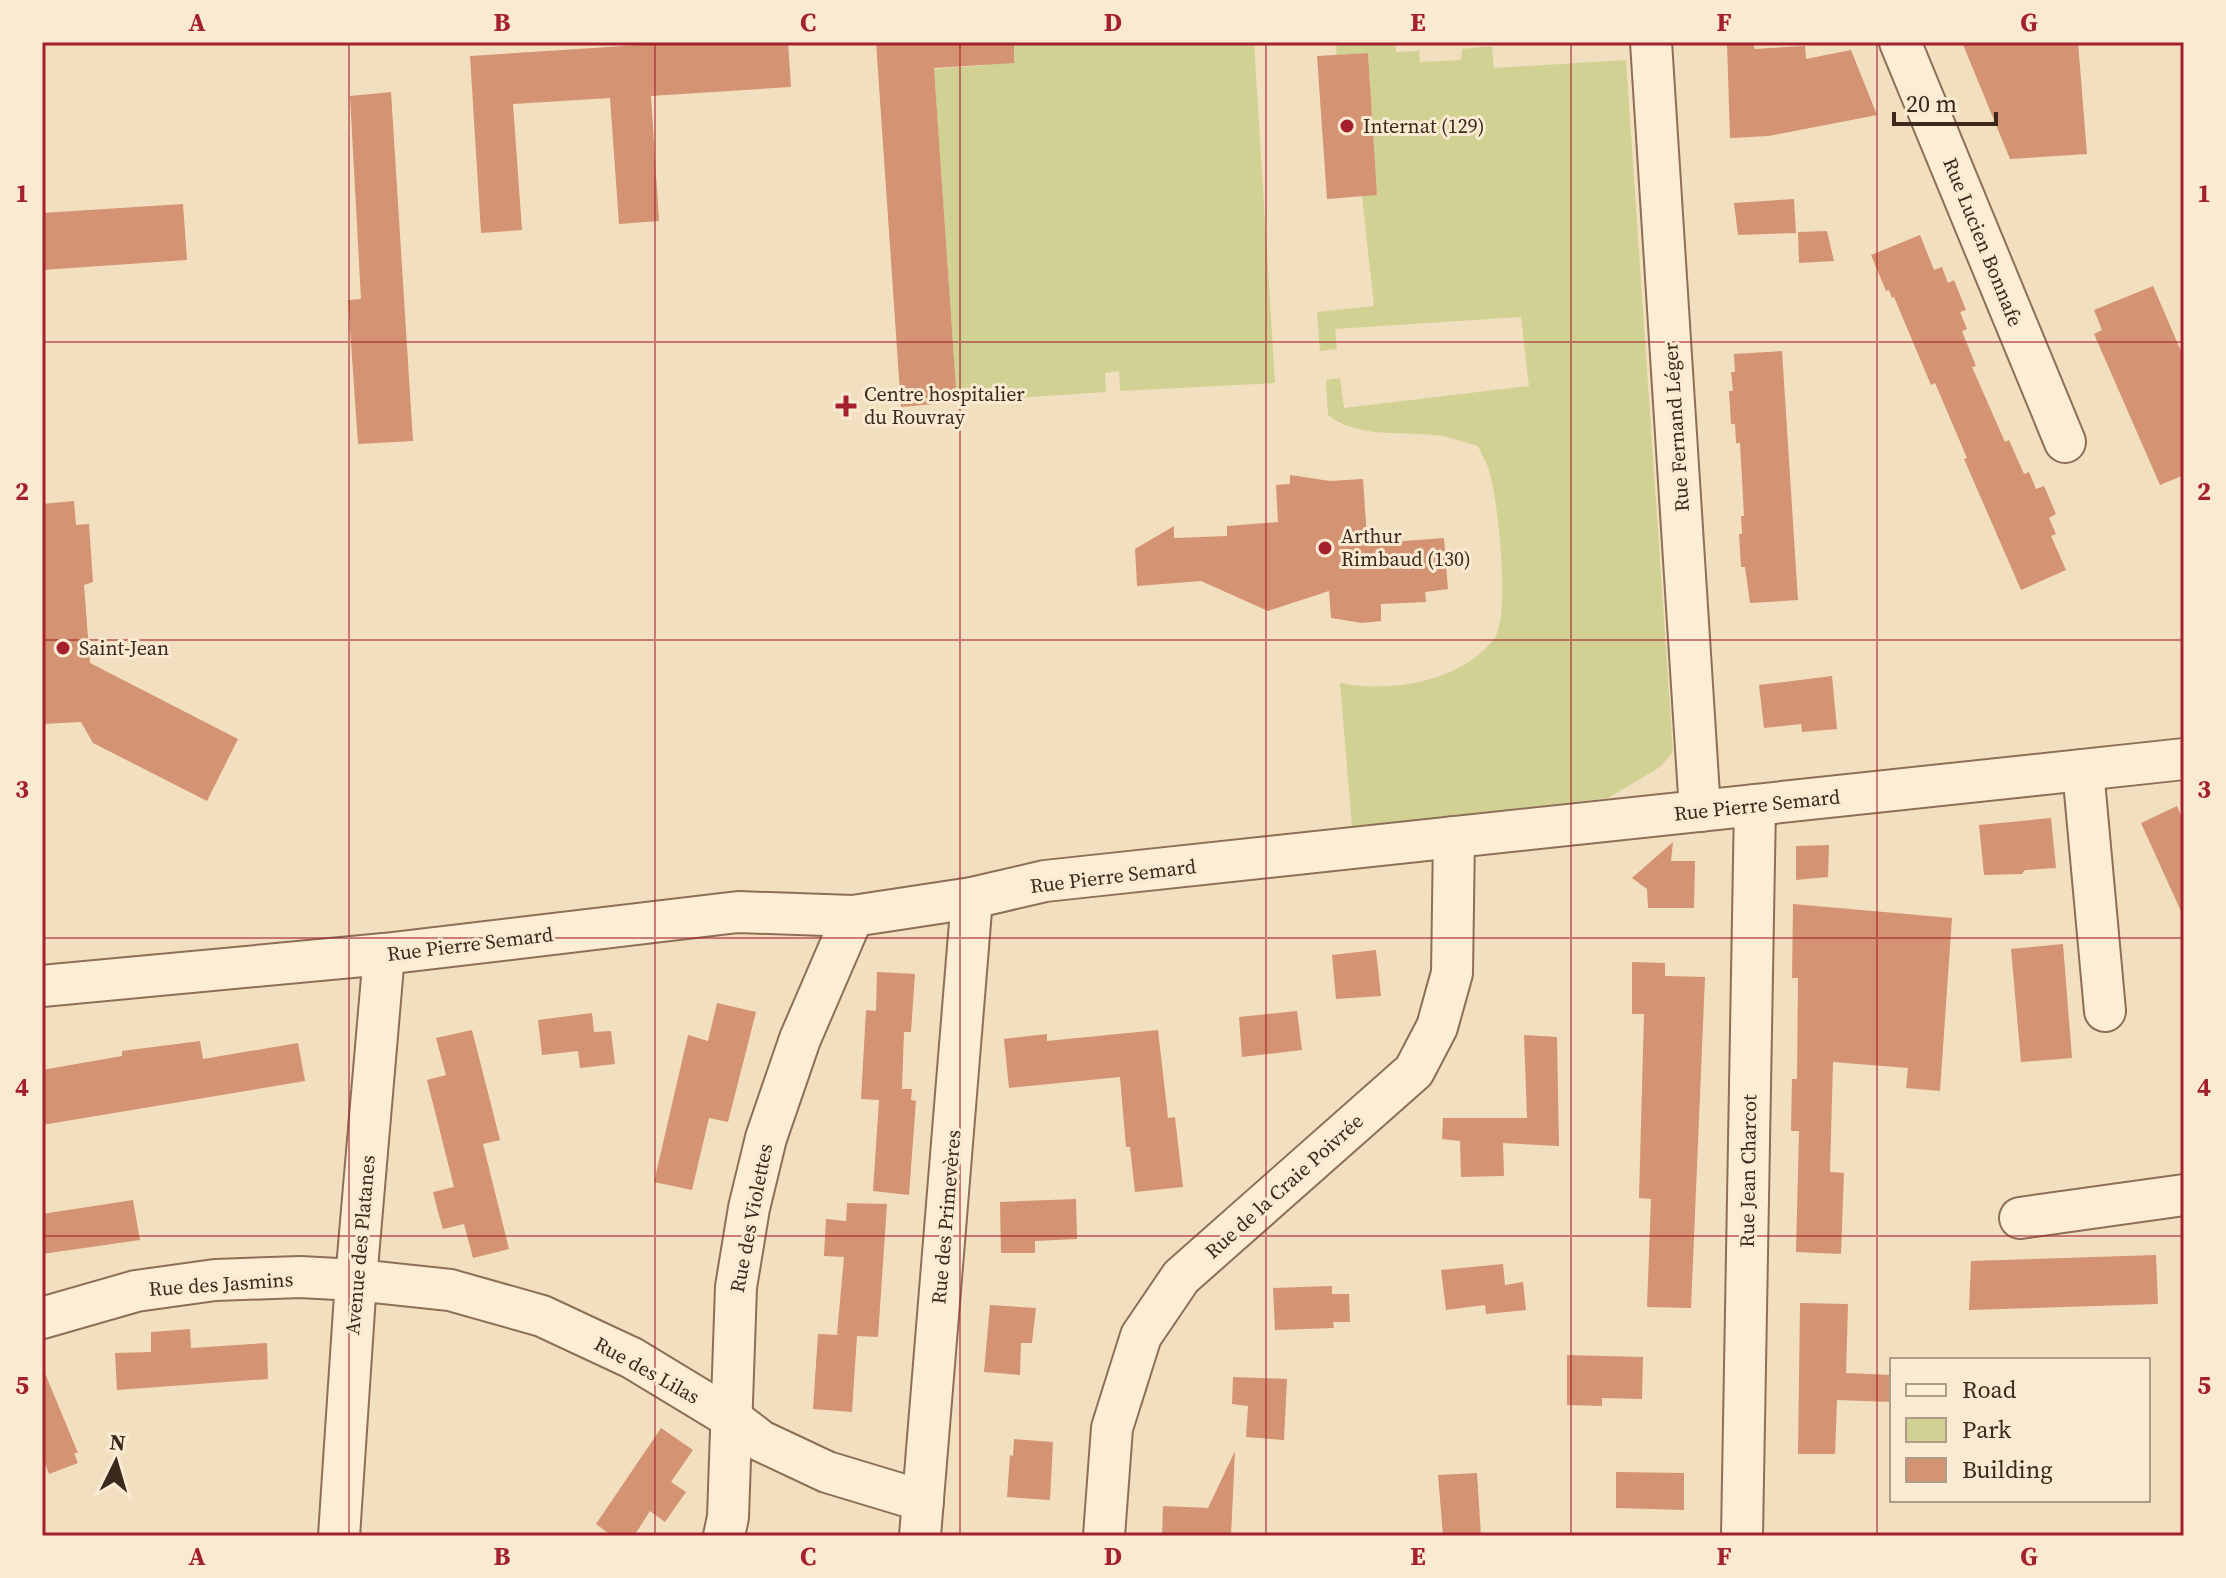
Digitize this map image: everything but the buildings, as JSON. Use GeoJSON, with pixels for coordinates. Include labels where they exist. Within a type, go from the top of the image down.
{"type":"FeatureCollection","features":[{"type":"Feature","properties":{"kind":"street","name":"Rue Fernand Léger"},"geometry":{"type":"LineString","coordinates":[[1651,42],[1700,811]]}},
{"type":"Feature","properties":{"kind":"street","name":"Rue Lucien Bonnafe"},"geometry":{"type":"LineString","coordinates":[[1900,42],[2065,442]]}},
{"type":"Feature","properties":{"kind":"street","name":"Rue Pierre Semard"},"geometry":{"type":"LineString","coordinates":[[42,986],[384,954],[738,912],[853,916],[972,898],[1045,881],[2184,759]]}},
{"type":"Feature","properties":{"kind":"street"},"geometry":{"type":"LineString","coordinates":[[2083,770],[2105,1011]]}},
{"type":"Feature","properties":{"kind":"street","name":"Rue Jean Charcot"},"geometry":{"type":"LineString","coordinates":[[1742,1536],[1755,805]]}},
{"type":"Feature","properties":{"kind":"street","name":"Rue de la Craie Poivrée"},"geometry":{"type":"LineString","coordinates":[[1104,1536],[1112,1428],[1141,1336],[1181,1277],[1414,1071],[1437,1027],[1452,973],[1454,837]]}},
{"type":"Feature","properties":{"kind":"street","name":"Rue des Primevères"},"geometry":{"type":"LineString","coordinates":[[921,1518],[972,898]]}},
{"type":"Feature","properties":{"kind":"street","name":"Rue des Violettes"},"geometry":{"type":"LineString","coordinates":[[724,1536],[728,1517],[736,1287],[749,1208],[766,1138],[800,1039],[853,916]]}},
{"type":"Feature","properties":{"kind":"street","name":"Avenue des Platanes"},"geometry":{"type":"LineString","coordinates":[[339,1536],[356,1280],[384,954]]}},
{"type":"Feature","properties":{"kind":"street"},"geometry":{"type":"LineString","coordinates":[[2020,1218],[2184,1195]]}},
{"type":"Feature","properties":{"kind":"street","name":"Rue des Jasmins"},"geometry":{"type":"LineString","coordinates":[[42,1318],[136,1291],[215,1280],[300,1277],[356,1280]]}},
{"type":"Feature","properties":{"kind":"street","name":"Rue des Lilas"},"geometry":{"type":"LineString","coordinates":[[356,1280],[450,1290],[542,1316],[632,1358],[731,1418],[761,1441],[921,1518]]}},
{"type":"Feature","properties":{"kind":"green space"},"geometry":{"type":"Polygon","coordinates":[[[988,42],[1254,42],[1275,383],[1120,391],[1119,371],[1105,373],[1106,392],[957,402],[934,69],[989,65],[988,42]]]}},
{"type":"Feature","properties":{"kind":"green space"},"geometry":{"type":"Polygon","coordinates":[[[1337,42],[1395,42],[1396,52],[1419,51],[1420,62],[1461,60],[1462,49],[1492,46],[1494,68],[1626,60],[1673,752],[1660,767],[1608,798],[1352,827],[1340,683],[1381,686],[1423,681],[1463,665],[1480,654],[1494,639],[1499,627],[1502,608],[1501,559],[1493,489],[1488,467],[1478,446],[1439,436],[1365,430],[1339,422],[1328,415],[1326,380],[1340,378],[1344,408],[1529,386],[1521,317],[1335,329],[1337,349],[1320,351],[1317,312],[1374,306],[1362,196],[1377,195],[1368,53],[1336,55],[1337,42]]]}},
{"type":"Feature","properties":{"kind":"place","name":"Internat (129)"},"geometry":{"type":"Point","coordinates":[1347,126]}},
{"type":"Feature","properties":{"kind":"place","name":"Centre hospitalier du Rouvray"},"geometry":{"type":"Point","coordinates":[846,406]}},
{"type":"Feature","properties":{"kind":"place","name":"Arthur Rimbaud (130)"},"geometry":{"type":"Point","coordinates":[1325,548]}},
{"type":"Feature","properties":{"kind":"place","name":"Saint-Jean"},"geometry":{"type":"Point","coordinates":[63,648]}}]}
